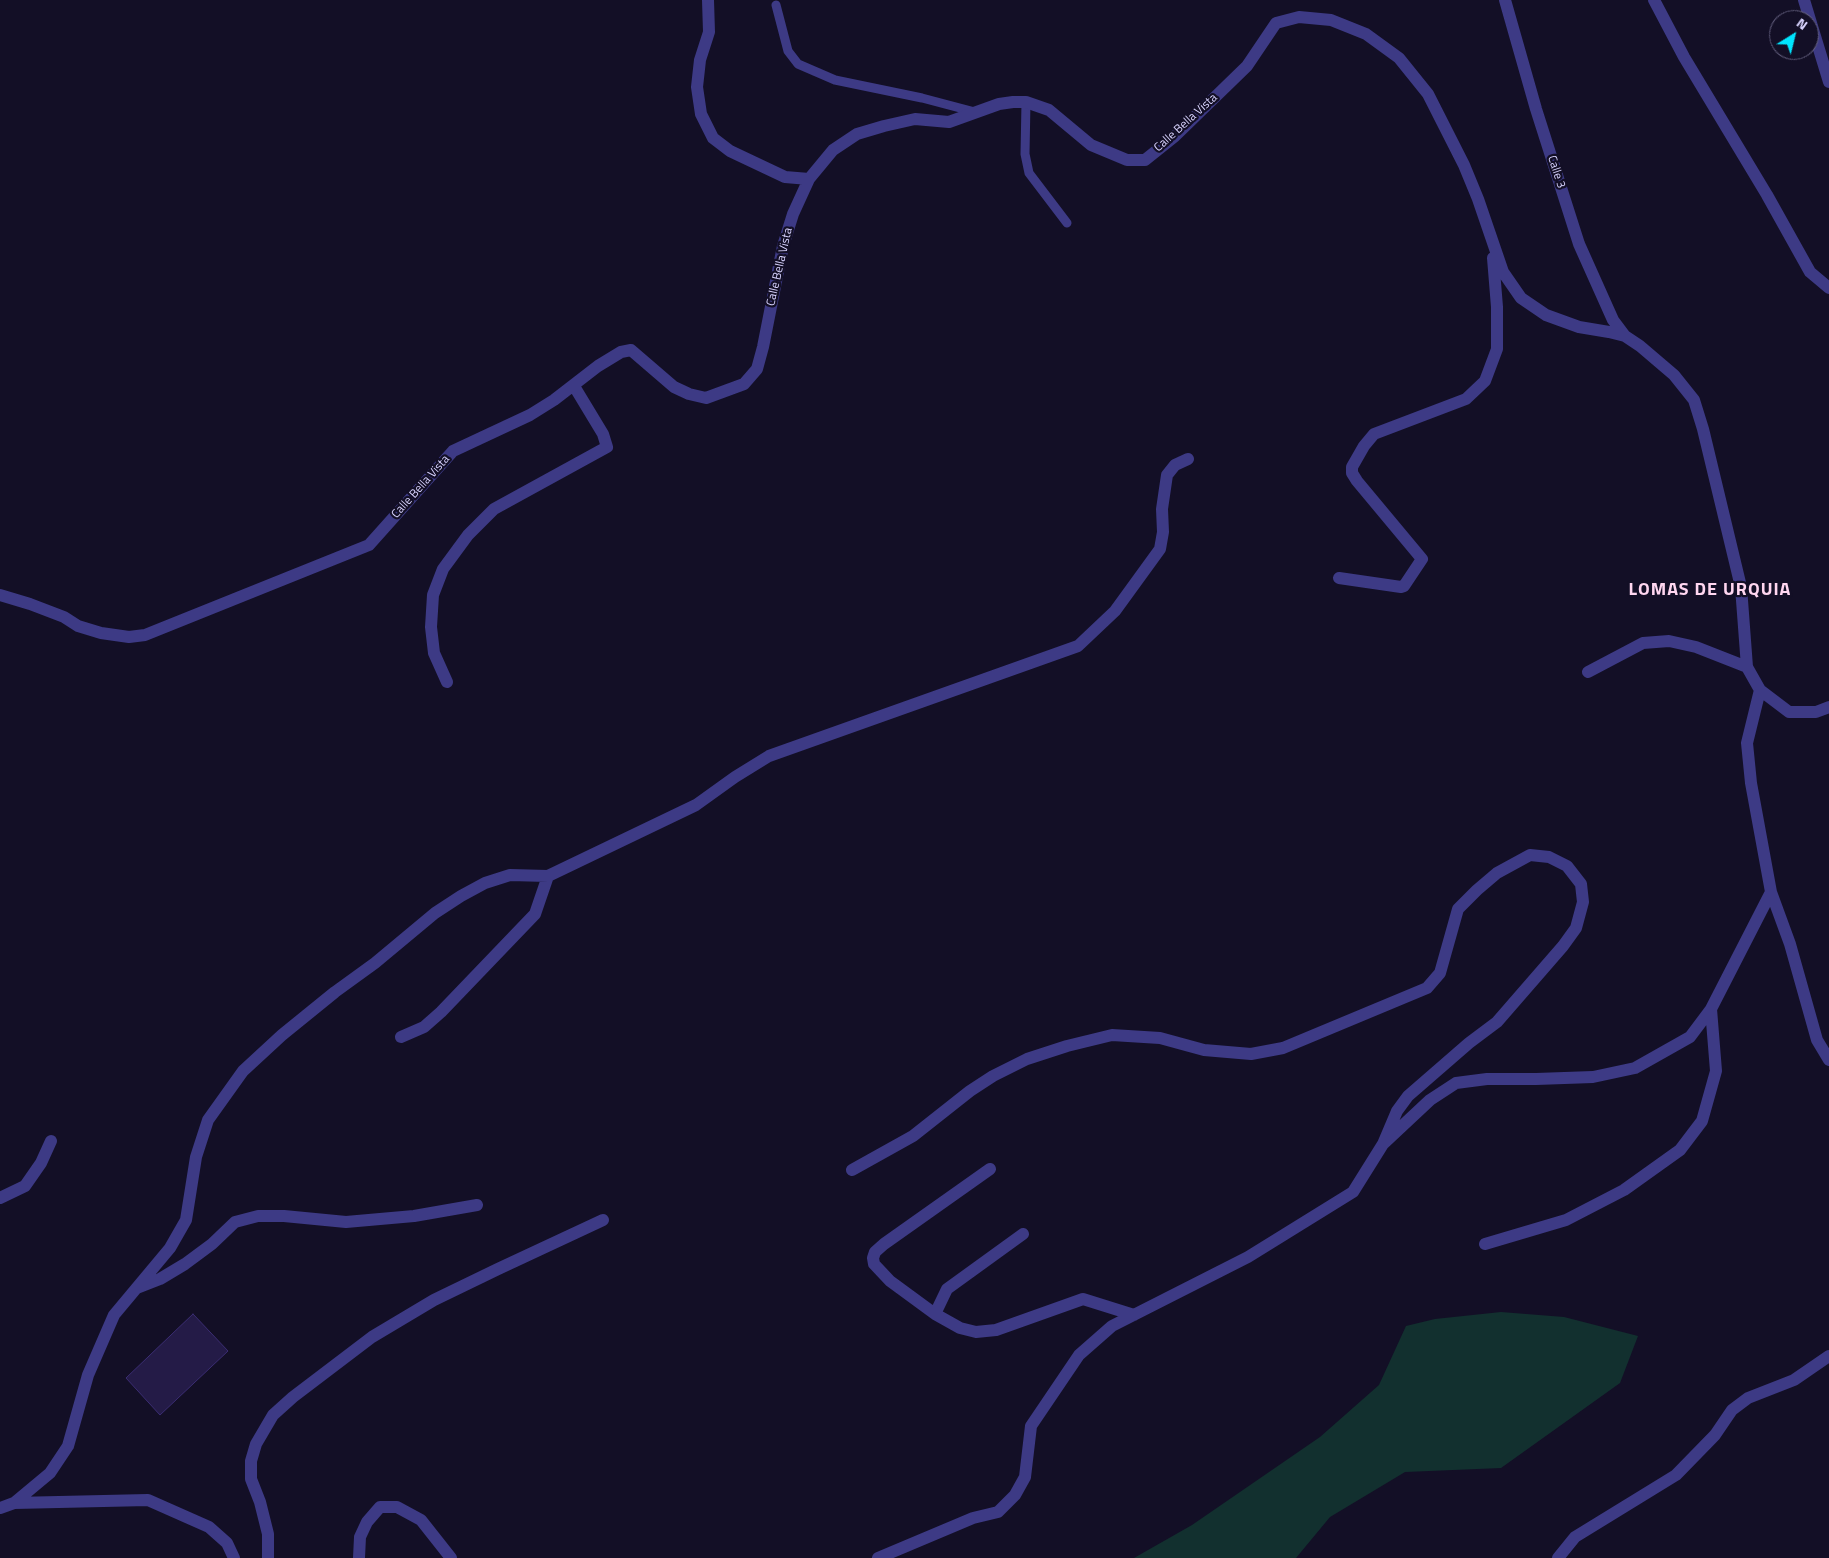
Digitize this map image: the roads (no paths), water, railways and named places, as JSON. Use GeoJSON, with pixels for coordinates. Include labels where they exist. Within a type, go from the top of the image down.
{"type":"FeatureCollection","features":[{"type":"Feature","properties":{"kind":"street"},"geometry":{"type":"LineString","coordinates":[[708,0],[709,32],[700,60],[697,87],[701,114],[713,138],[730,151],[785,177],[809,179]]}},
{"type":"Feature","properties":{"kind":"street","name":"Calle 3"},"geometry":{"type":"LineString","coordinates":[[1505,0],[1536,109],[1579,244],[1613,320],[1625,336]]}},
{"type":"Feature","properties":{"kind":"street"},"geometry":{"type":"LineString","coordinates":[[1654,0],[1684,57],[1767,195],[1810,272],[1829,288]]}},
{"type":"Feature","properties":{"kind":"street"},"geometry":{"type":"LineString","coordinates":[[1804,0],[1829,82]]}},
{"type":"Feature","properties":{"kind":"street","name":"Calle Bella Vista"},"geometry":{"type":"LineString","coordinates":[[2,596],[101,633],[129,637],[145,635],[368,545],[453,451],[530,415],[574,386],[598,366],[621,352],[631,350],[674,387],[689,394],[706,398],[744,384],[757,369],[764,347],[782,246],[793,214],[809,179],[833,150],[857,134],[915,119],[949,122],[999,104],[1026,102],[1049,110],[1091,145],[1127,160],[1145,160],[1174,136],[1247,66],[1276,23],[1299,16],[1331,20],[1366,34],[1399,58],[1428,94],[1464,165],[1478,198],[1503,272],[1521,298],[1546,315],[1579,327],[1625,336]]}},
{"type":"Feature","properties":{"kind":"street"},"geometry":{"type":"LineString","coordinates":[[1339,578],[1401,587],[1410,578],[1422,559],[1357,481],[1352,474],[1352,467],[1364,446],[1374,434],[1466,399],[1486,381],[1497,349],[1497,307],[1492,238]]}},
{"type":"Feature","properties":{"kind":"street"},"geometry":{"type":"LineString","coordinates":[[1625,336],[1640,346],[1674,375],[1694,400],[1703,429],[1741,586],[1747,667],[1760,690],[1788,712],[1816,712],[1829,707]]}},
{"type":"Feature","properties":{"kind":"street"},"geometry":{"type":"LineString","coordinates":[[447,682],[434,653],[431,627],[433,595],[443,569],[468,535],[494,509],[608,447],[603,434],[574,386]]}},
{"type":"Feature","properties":{"kind":"street"},"geometry":{"type":"LineString","coordinates":[[14,1503],[50,1473],[68,1446],[88,1375],[114,1315],[170,1248],[186,1220],[196,1157],[208,1120],[243,1071],[282,1035],[327,998],[375,963],[435,913],[485,883],[510,875],[548,876],[696,805],[735,776],[769,756],[1078,646],[1115,611],[1160,550],[1163,532],[1162,509],[1167,475],[1175,465],[1188,459]]}},
{"type":"Feature","properties":{"kind":"street"},"geometry":{"type":"LineString","coordinates":[[1588,672],[1643,643],[1669,640],[1696,647],[1747,667]]}},
{"type":"Feature","properties":{"kind":"street"},"geometry":{"type":"LineString","coordinates":[[1760,690],[1747,743],[1751,783],[1771,892],[1790,944],[1817,1040],[1829,1060]]}},
{"type":"Feature","properties":{"kind":"street"},"geometry":{"type":"LineString","coordinates":[[852,1170],[913,1136],[970,1091],[993,1076],[1027,1059],[1067,1046],[1112,1035],[1160,1038],[1204,1050],[1251,1054],[1283,1048],[1427,988],[1440,973],[1458,909],[1497,873],[1530,855],[1549,857],[1567,866],[1581,884],[1583,902],[1576,928],[1564,946],[1497,1022],[1469,1043],[1408,1096],[1397,1111],[1383,1144],[1353,1192],[1248,1257],[1112,1326],[1079,1355],[1031,1426],[1025,1476],[1016,1495],[998,1512],[973,1518],[878,1558]]}},
{"type":"Feature","properties":{"kind":"street"},"geometry":{"type":"LineString","coordinates":[[401,1037],[424,1027],[441,1012],[535,914],[548,876]]}},
{"type":"Feature","properties":{"kind":"street"},"geometry":{"type":"LineString","coordinates":[[1383,1144],[1430,1100],[1456,1082],[1487,1079],[1593,1077],[1635,1068],[1690,1037],[1711,1009],[1771,892]]}},
{"type":"Feature","properties":{"kind":"street"},"geometry":{"type":"LineString","coordinates":[[1485,1244],[1566,1220],[1624,1190],[1680,1150],[1702,1121],[1716,1071],[1711,1009]]}},
{"type":"Feature","properties":{"kind":"street"},"geometry":{"type":"LineString","coordinates":[[0,1198],[25,1186],[41,1163],[51,1140]]}},
{"type":"Feature","properties":{"kind":"street"},"geometry":{"type":"LineString","coordinates":[[990,1169],[884,1244],[875,1252],[872,1258],[874,1264],[890,1281],[935,1314],[960,1328],[976,1332],[996,1330],[1084,1299],[1134,1315]]}},
{"type":"Feature","properties":{"kind":"street"},"geometry":{"type":"LineString","coordinates":[[135,1289],[160,1279],[185,1264],[212,1244],[235,1222],[258,1216],[284,1216],[346,1222],[414,1216],[477,1205]]}},
{"type":"Feature","properties":{"kind":"street"},"geometry":{"type":"LineString","coordinates":[[268,1558],[268,1534],[260,1502],[251,1479],[250,1461],[256,1444],[274,1416],[293,1397],[372,1337],[434,1300],[604,1220]]}},
{"type":"Feature","properties":{"kind":"street"},"geometry":{"type":"LineString","coordinates":[[935,1314],[947,1289],[1023,1234]]}},
{"type":"Feature","properties":{"kind":"street"},"geometry":{"type":"LineString","coordinates":[[1558,1558],[1575,1537],[1676,1475],[1714,1435],[1732,1410],[1748,1398],[1794,1380],[1829,1356]]}},
{"type":"Feature","properties":{"kind":"street"},"geometry":{"type":"LineString","coordinates":[[0,1508],[14,1503],[148,1500],[209,1527],[227,1544],[234,1558]]}},
{"type":"Feature","properties":{"kind":"street"},"geometry":{"type":"LineString","coordinates":[[359,1558],[360,1536],[367,1522],[380,1507],[397,1507],[421,1520],[451,1558]]}},
{"type":"Feature","properties":{"kind":"lane"},"geometry":{"type":"LineString","coordinates":[[776,5],[788,51],[798,64],[812,72],[835,80],[922,98],[975,112]]}},
{"type":"Feature","properties":{"kind":"lane"},"geometry":{"type":"LineString","coordinates":[[1026,102],[1025,154],[1029,173],[1067,223]]}},
{"type":"Feature","properties":{"kind":"district","name":"LOMAS DE URQUIA"},"geometry":{"type":"Point","coordinates":[1710,591]}}]}
